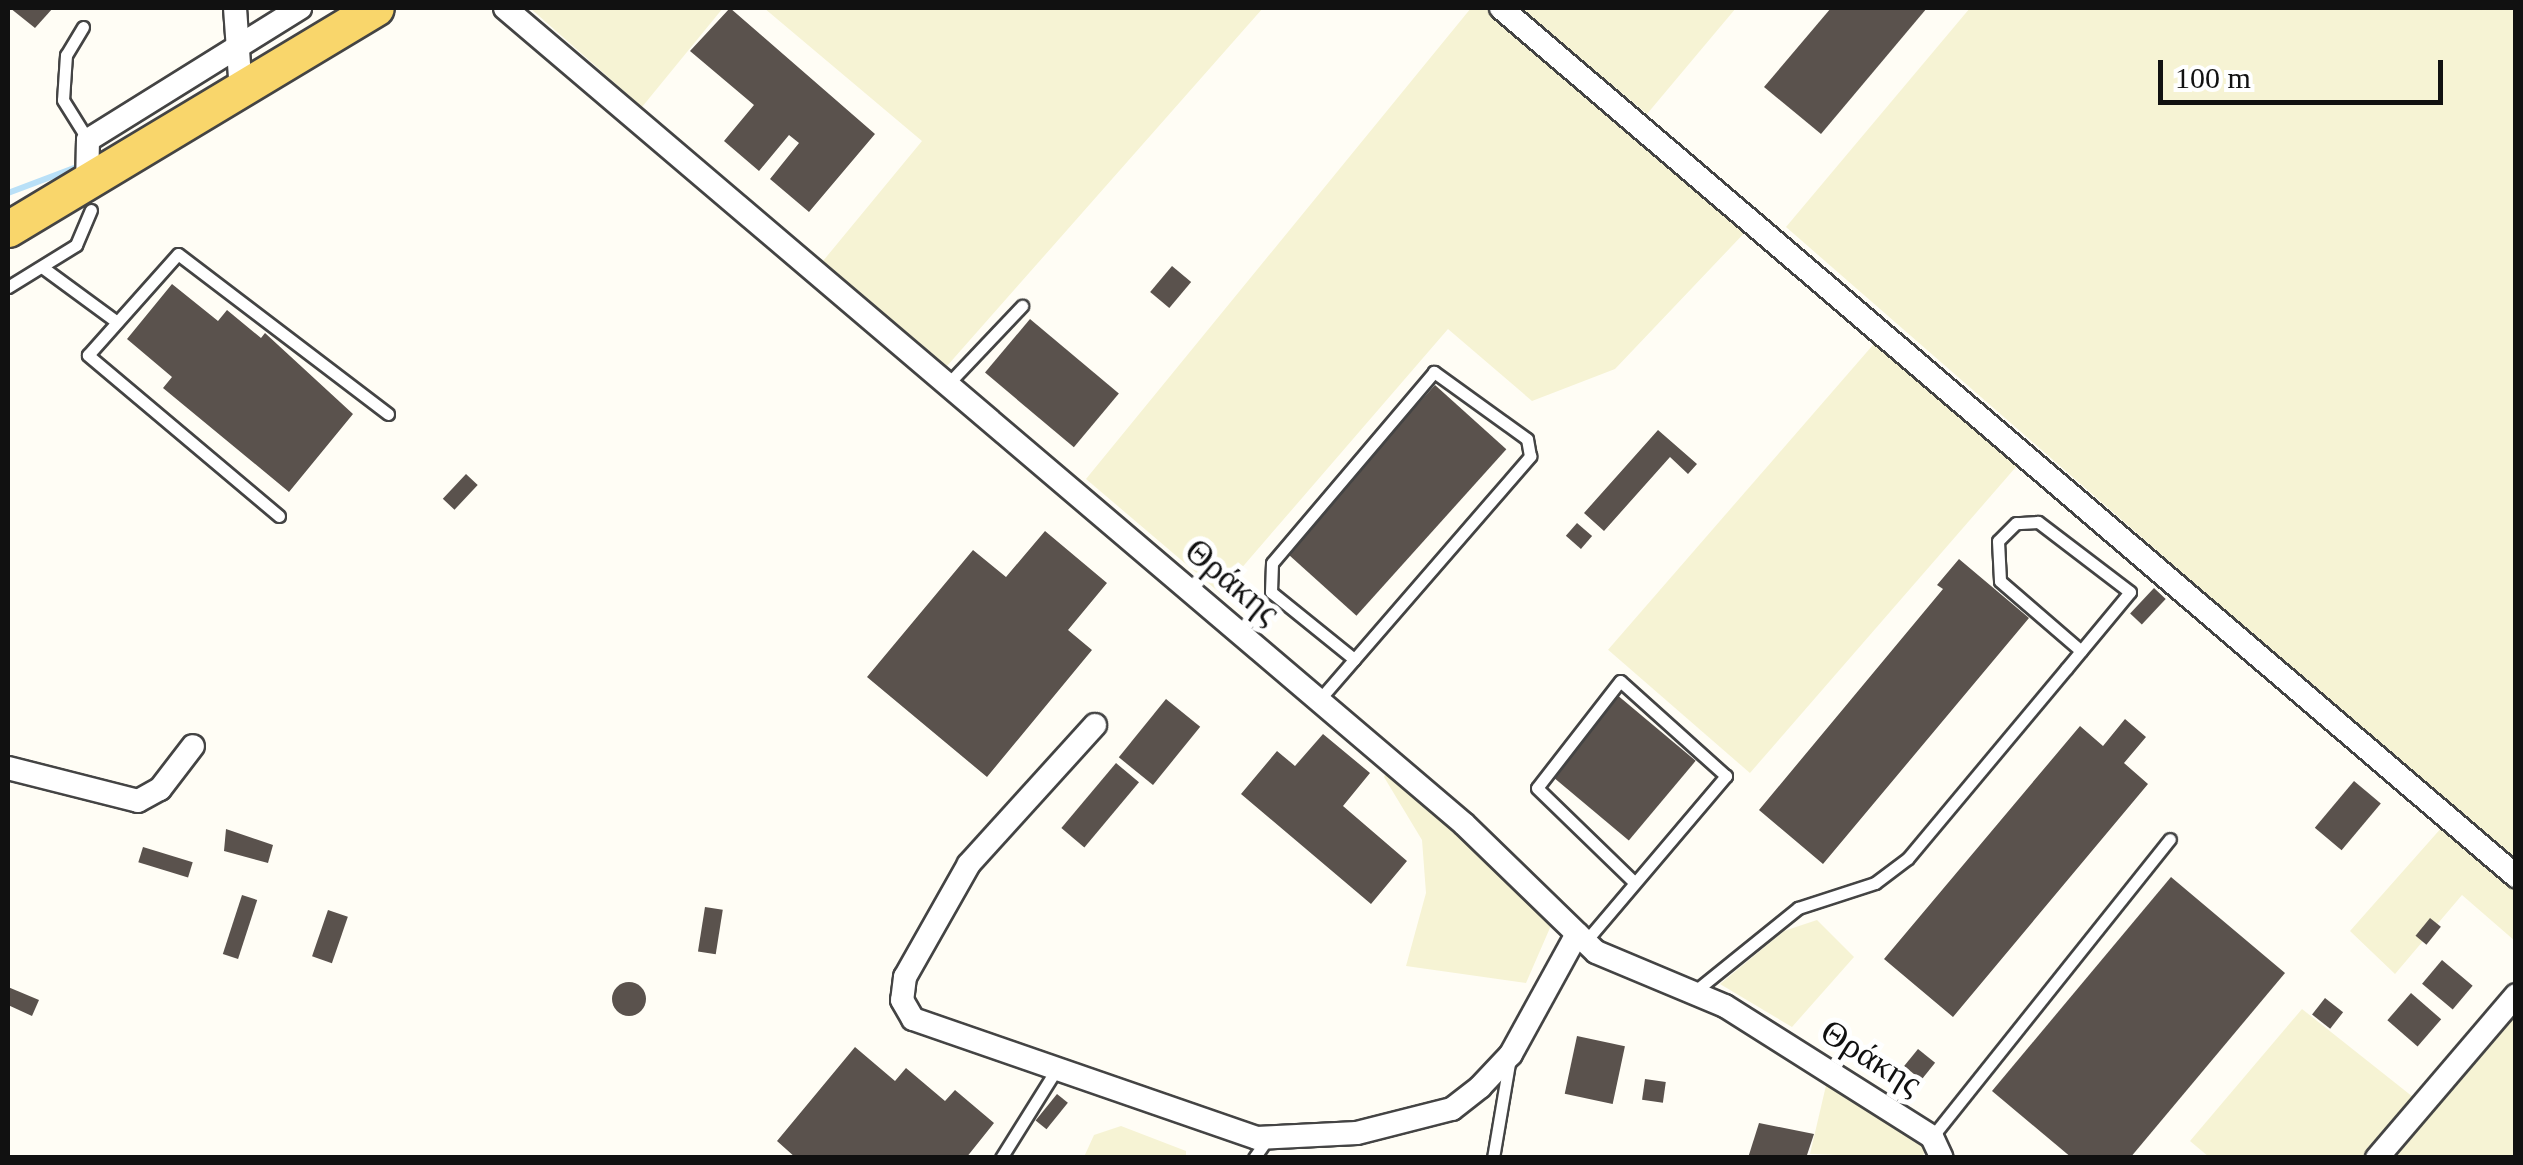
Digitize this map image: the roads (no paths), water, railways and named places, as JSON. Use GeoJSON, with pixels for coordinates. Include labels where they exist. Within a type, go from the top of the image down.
{"type":"FeatureCollection","features":[{"type":"Feature","properties":{"kind":"main road"},"geometry":{"type":"LineString","coordinates":[[8,232],[48,208],[89,199],[241,91],[376,8]]}},
{"type":"Feature","properties":{"kind":"street"},"geometry":{"type":"LineString","coordinates":[[235,8],[241,91]]}},
{"type":"Feature","properties":{"kind":"street"},"geometry":{"type":"LineString","coordinates":[[89,199],[88,140],[300,8]]}},
{"type":"Feature","properties":{"kind":"street","name":"Θράκης"},"geometry":{"type":"LineString","coordinates":[[505,8],[945,387],[1319,700],[1580,938],[1694,992],[1937,1147]]}},
{"type":"Feature","properties":{"kind":"street"},"geometry":{"type":"LineString","coordinates":[[1501,8],[2516,876]]}},
{"type":"Feature","properties":{"kind":"street"},"geometry":{"type":"LineString","coordinates":[[1095,724],[969,864],[905,977],[902,1000],[913,1019],[942,1033],[1056,1070],[1261,1148],[1420,1120],[1452,1108],[1511,1054],[1580,938]]}},
{"type":"Feature","properties":{"kind":"street"},"geometry":{"type":"LineString","coordinates":[[8,768],[138,801],[160,789],[193,746]]}},
{"type":"Feature","properties":{"kind":"street"},"geometry":{"type":"LineString","coordinates":[[2377,1158],[2516,995]]}},
{"type":"Feature","properties":{"kind":"lane"},"geometry":{"type":"LineString","coordinates":[[83,27],[66,55],[63,100],[88,140]]}},
{"type":"Feature","properties":{"kind":"lane"},"geometry":{"type":"LineString","coordinates":[[8,287],[76,245],[89,199]]}},
{"type":"Feature","properties":{"kind":"lane"},"geometry":{"type":"LineString","coordinates":[[279,516],[88,355],[178,254],[388,414]]}},
{"type":"Feature","properties":{"kind":"lane"},"geometry":{"type":"LineString","coordinates":[[42,267],[118,322]]}},
{"type":"Feature","properties":{"kind":"lane"},"geometry":{"type":"LineString","coordinates":[[945,387],[1022,306]]}},
{"type":"Feature","properties":{"kind":"lane"},"geometry":{"type":"LineString","coordinates":[[1319,700],[1530,456],[1527,439],[1434,372],[1272,562],[1271,592],[1354,658]]}},
{"type":"Feature","properties":{"kind":"lane"},"geometry":{"type":"LineString","coordinates":[[1694,992],[1798,908],[1875,883],[1908,858],[2081,651],[2130,592],[2038,522],[2016,522],[1998,541],[2000,582],[2081,651]]}},
{"type":"Feature","properties":{"kind":"lane"},"geometry":{"type":"LineString","coordinates":[[1580,938],[1634,882],[1726,776],[1620,681],[1536,788],[1634,882]]}},
{"type":"Feature","properties":{"kind":"lane"},"geometry":{"type":"LineString","coordinates":[[1937,1147],[2170,839]]}},
{"type":"Feature","properties":{"kind":"lane"},"geometry":{"type":"LineString","coordinates":[[1493,1158],[1511,1054]]}},
{"type":"Feature","properties":{"kind":"lane"},"geometry":{"type":"LineString","coordinates":[[1002,1158],[1056,1070]]}},
{"type":"Feature","properties":{"kind":"waterway"},"geometry":{"type":"LineString","coordinates":[[8,193],[82,165]]}}]}
